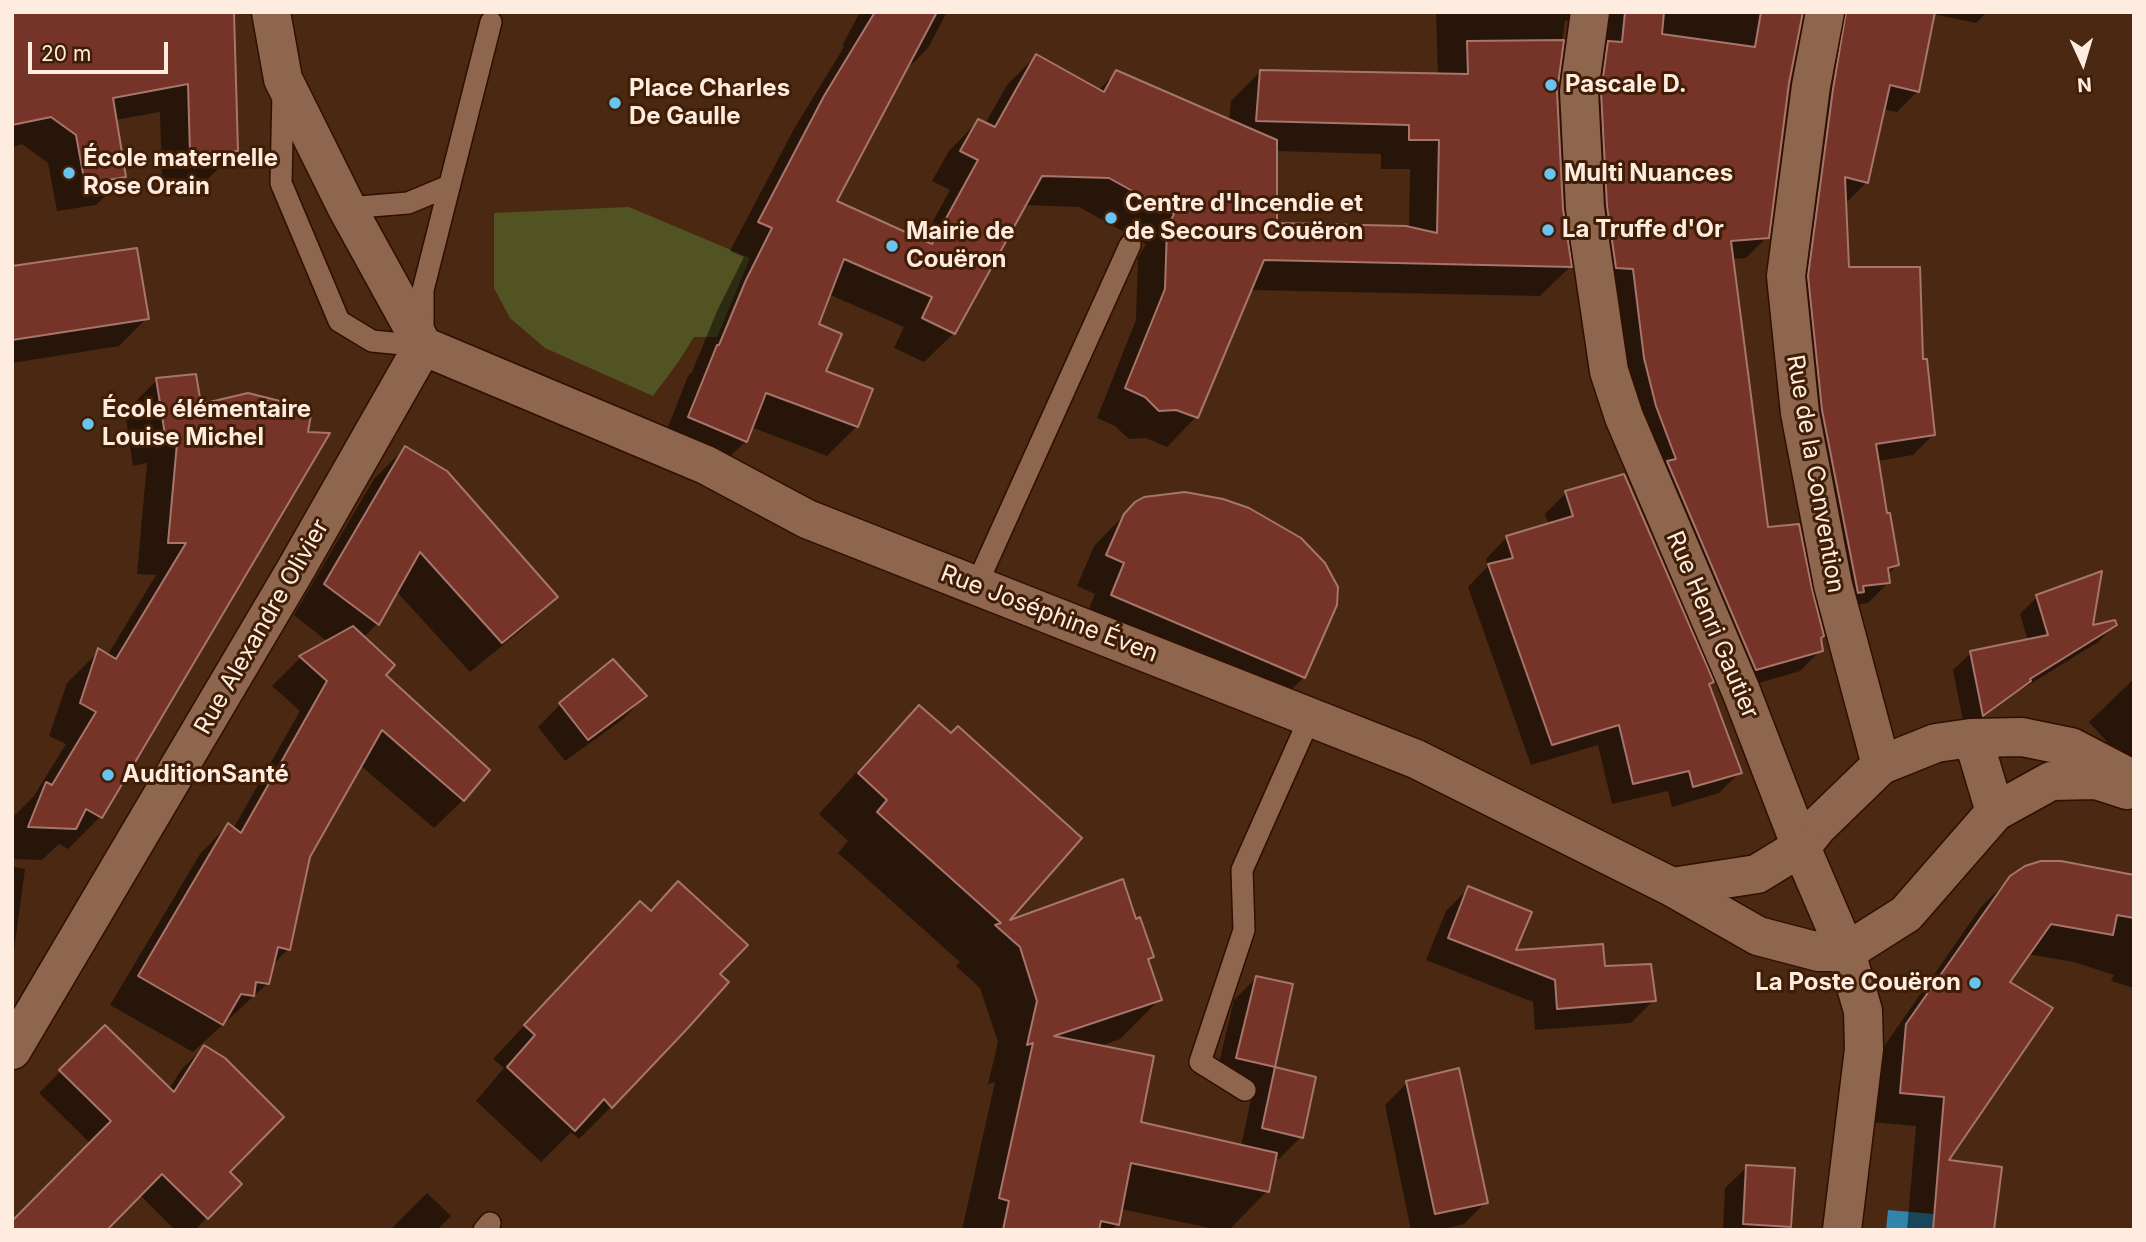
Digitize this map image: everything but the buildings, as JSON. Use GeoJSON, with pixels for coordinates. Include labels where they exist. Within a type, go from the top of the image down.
{"type":"FeatureCollection","features":[{"type":"Feature","properties":{"kind":"street"},"geometry":{"type":"LineString","coordinates":[[271,12],[284,79],[347,208],[423,346]]}},
{"type":"Feature","properties":{"kind":"street","name":"Rue Henri Gautier"},"geometry":{"type":"LineString","coordinates":[[1590,12],[1579,91],[1585,208],[1609,371],[1624,417],[1741,691],[1801,847],[1846,952],[1863,1011],[1864,1049],[1842,1230]]}},
{"type":"Feature","properties":{"kind":"street","name":"Rue de la Convention"},"geometry":{"type":"LineString","coordinates":[[1825,12],[1811,86],[1786,276],[1800,413],[1833,585],[1881,765]]}},
{"type":"Feature","properties":{"kind":"street","name":"Rue Joséphine Éven"},"geometry":{"type":"LineString","coordinates":[[423,346],[706,465],[807,519],[1311,715],[1416,759],[1672,887],[1758,936],[1819,952],[1846,952]]}},
{"type":"Feature","properties":{"kind":"street","name":"Rue Alexandre Olivier"},"geometry":{"type":"LineString","coordinates":[[12,1050],[303,557],[423,346]]}},
{"type":"Feature","properties":{"kind":"street"},"geometry":{"type":"LineString","coordinates":[[1672,887],[1756,874],[1801,847],[1818,826],[1881,765],[1936,743],[1971,738],[2022,737],[2071,747],[2134,780]]}},
{"type":"Feature","properties":{"kind":"street"},"geometry":{"type":"LineString","coordinates":[[1971,738],[1995,812]]}},
{"type":"Feature","properties":{"kind":"street"},"geometry":{"type":"LineString","coordinates":[[1846,952],[1906,914],[1995,812],[2051,781],[2096,779],[2134,792]]}},
{"type":"Feature","properties":{"kind":"lane"},"geometry":{"type":"LineString","coordinates":[[284,79],[281,183],[339,321],[372,341],[423,346],[423,290],[491,22]]}},
{"type":"Feature","properties":{"kind":"lane"},"geometry":{"type":"LineString","coordinates":[[347,208],[408,202],[449,187]]}},
{"type":"Feature","properties":{"kind":"lane"},"geometry":{"type":"LineString","coordinates":[[976,586],[1130,245]]}},
{"type":"Feature","properties":{"kind":"lane"},"geometry":{"type":"LineString","coordinates":[[1245,1090],[1200,1062],[1244,930],[1242,870],[1311,715]]}},
{"type":"Feature","properties":{"kind":"green space"},"geometry":{"type":"Polygon","coordinates":[[[629,207],[750,258],[717,337],[694,337],[653,396],[545,348],[510,318],[494,288],[494,213],[629,207]]]}},
{"type":"Feature","properties":{"kind":"water"},"geometry":{"type":"Polygon","coordinates":[[[1888,1210],[1934,1214],[1933,1230],[1886,1230],[1888,1210]]]}},
{"type":"Feature","properties":{"kind":"place","name":"Pascale D."},"geometry":{"type":"Point","coordinates":[1551,85]}},
{"type":"Feature","properties":{"kind":"place","name":"Place Charles De Gaulle"},"geometry":{"type":"Point","coordinates":[615,103]}},
{"type":"Feature","properties":{"kind":"place","name":"École maternelle Rose Orain"},"geometry":{"type":"Point","coordinates":[69,173]}},
{"type":"Feature","properties":{"kind":"place","name":"Multi Nuances"},"geometry":{"type":"Point","coordinates":[1550,174]}},
{"type":"Feature","properties":{"kind":"place","name":"Centre d'Incendie et de Secours Couëron"},"geometry":{"type":"Point","coordinates":[1111,218]}},
{"type":"Feature","properties":{"kind":"place","name":"La Truffe d'Or"},"geometry":{"type":"Point","coordinates":[1548,230]}},
{"type":"Feature","properties":{"kind":"place","name":"Mairie de Couëron"},"geometry":{"type":"Point","coordinates":[892,246]}},
{"type":"Feature","properties":{"kind":"place","name":"École élémentaire Louise Michel"},"geometry":{"type":"Point","coordinates":[88,424]}},
{"type":"Feature","properties":{"kind":"place","name":"AuditionSanté"},"geometry":{"type":"Point","coordinates":[108,775]}},
{"type":"Feature","properties":{"kind":"place","name":"La Poste Couëron"},"geometry":{"type":"Point","coordinates":[1975,983]}}]}
